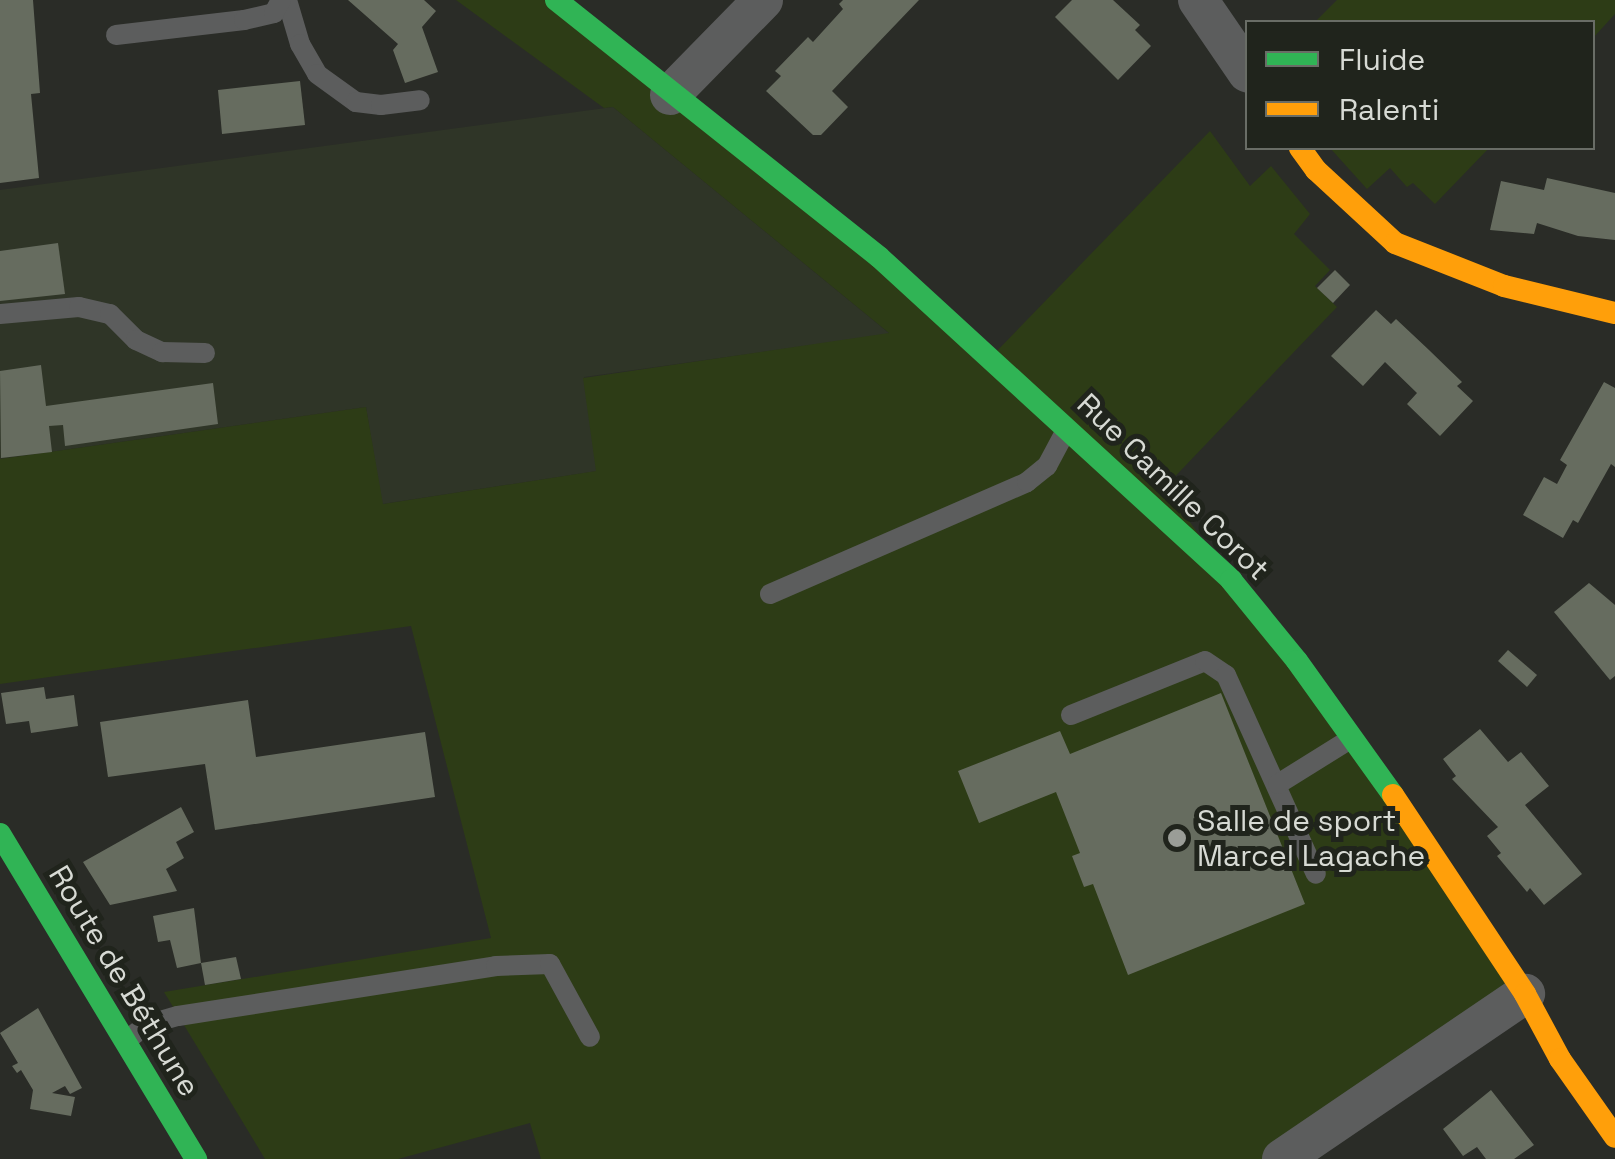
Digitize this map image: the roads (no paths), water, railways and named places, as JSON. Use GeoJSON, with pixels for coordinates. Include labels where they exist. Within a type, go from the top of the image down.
{"type":"FeatureCollection","features":[{"type":"Feature","properties":{"kind":"street","name":"Rue Camille Corot"},"geometry":{"type":"LineString","coordinates":[[556,0],[670,95],[880,257],[1231,580],[1354,737],[1525,994],[1560,1059],[1615,1138]]}},
{"type":"Feature","properties":{"kind":"street"},"geometry":{"type":"LineString","coordinates":[[670,95],[762,0]]}},
{"type":"Feature","properties":{"kind":"street"},"geometry":{"type":"LineString","coordinates":[[1198,0],[1245,69]]}},
{"type":"Feature","properties":{"kind":"street"},"geometry":{"type":"LineString","coordinates":[[1301,150],[1316,170],[1395,243],[1504,286],[1615,313]]}},
{"type":"Feature","properties":{"kind":"street","name":"Route de Béthune"},"geometry":{"type":"LineString","coordinates":[[0,834],[196,1159]]}},
{"type":"Feature","properties":{"kind":"street"},"geometry":{"type":"LineString","coordinates":[[1282,1159],[1525,994]]}},
{"type":"Feature","properties":{"kind":"lane"},"geometry":{"type":"LineString","coordinates":[[116,35],[244,20],[274,13],[284,0]]}},
{"type":"Feature","properties":{"kind":"lane"},"geometry":{"type":"LineString","coordinates":[[284,0],[300,44],[317,74],[356,102],[380,105],[420,100]]}},
{"type":"Feature","properties":{"kind":"lane"},"geometry":{"type":"LineString","coordinates":[[0,314],[79,307],[110,314],[136,340],[162,352],[205,353]]}},
{"type":"Feature","properties":{"kind":"lane"},"geometry":{"type":"LineString","coordinates":[[770,594],[1027,482],[1048,466],[1068,426]]}},
{"type":"Feature","properties":{"kind":"lane"},"geometry":{"type":"LineString","coordinates":[[1071,715],[1206,662],[1226,675],[1316,874]]}},
{"type":"Feature","properties":{"kind":"lane"},"geometry":{"type":"LineString","coordinates":[[1278,784],[1354,737]]}},
{"type":"Feature","properties":{"kind":"lane"},"geometry":{"type":"LineString","coordinates":[[125,1041],[146,1026],[178,1016],[496,966],[550,964],[590,1037]]}},
{"type":"Feature","properties":{"kind":"place","name":"Salle de sport Marcel Lagache"},"geometry":{"type":"Point","coordinates":[1177,838]}}]}
